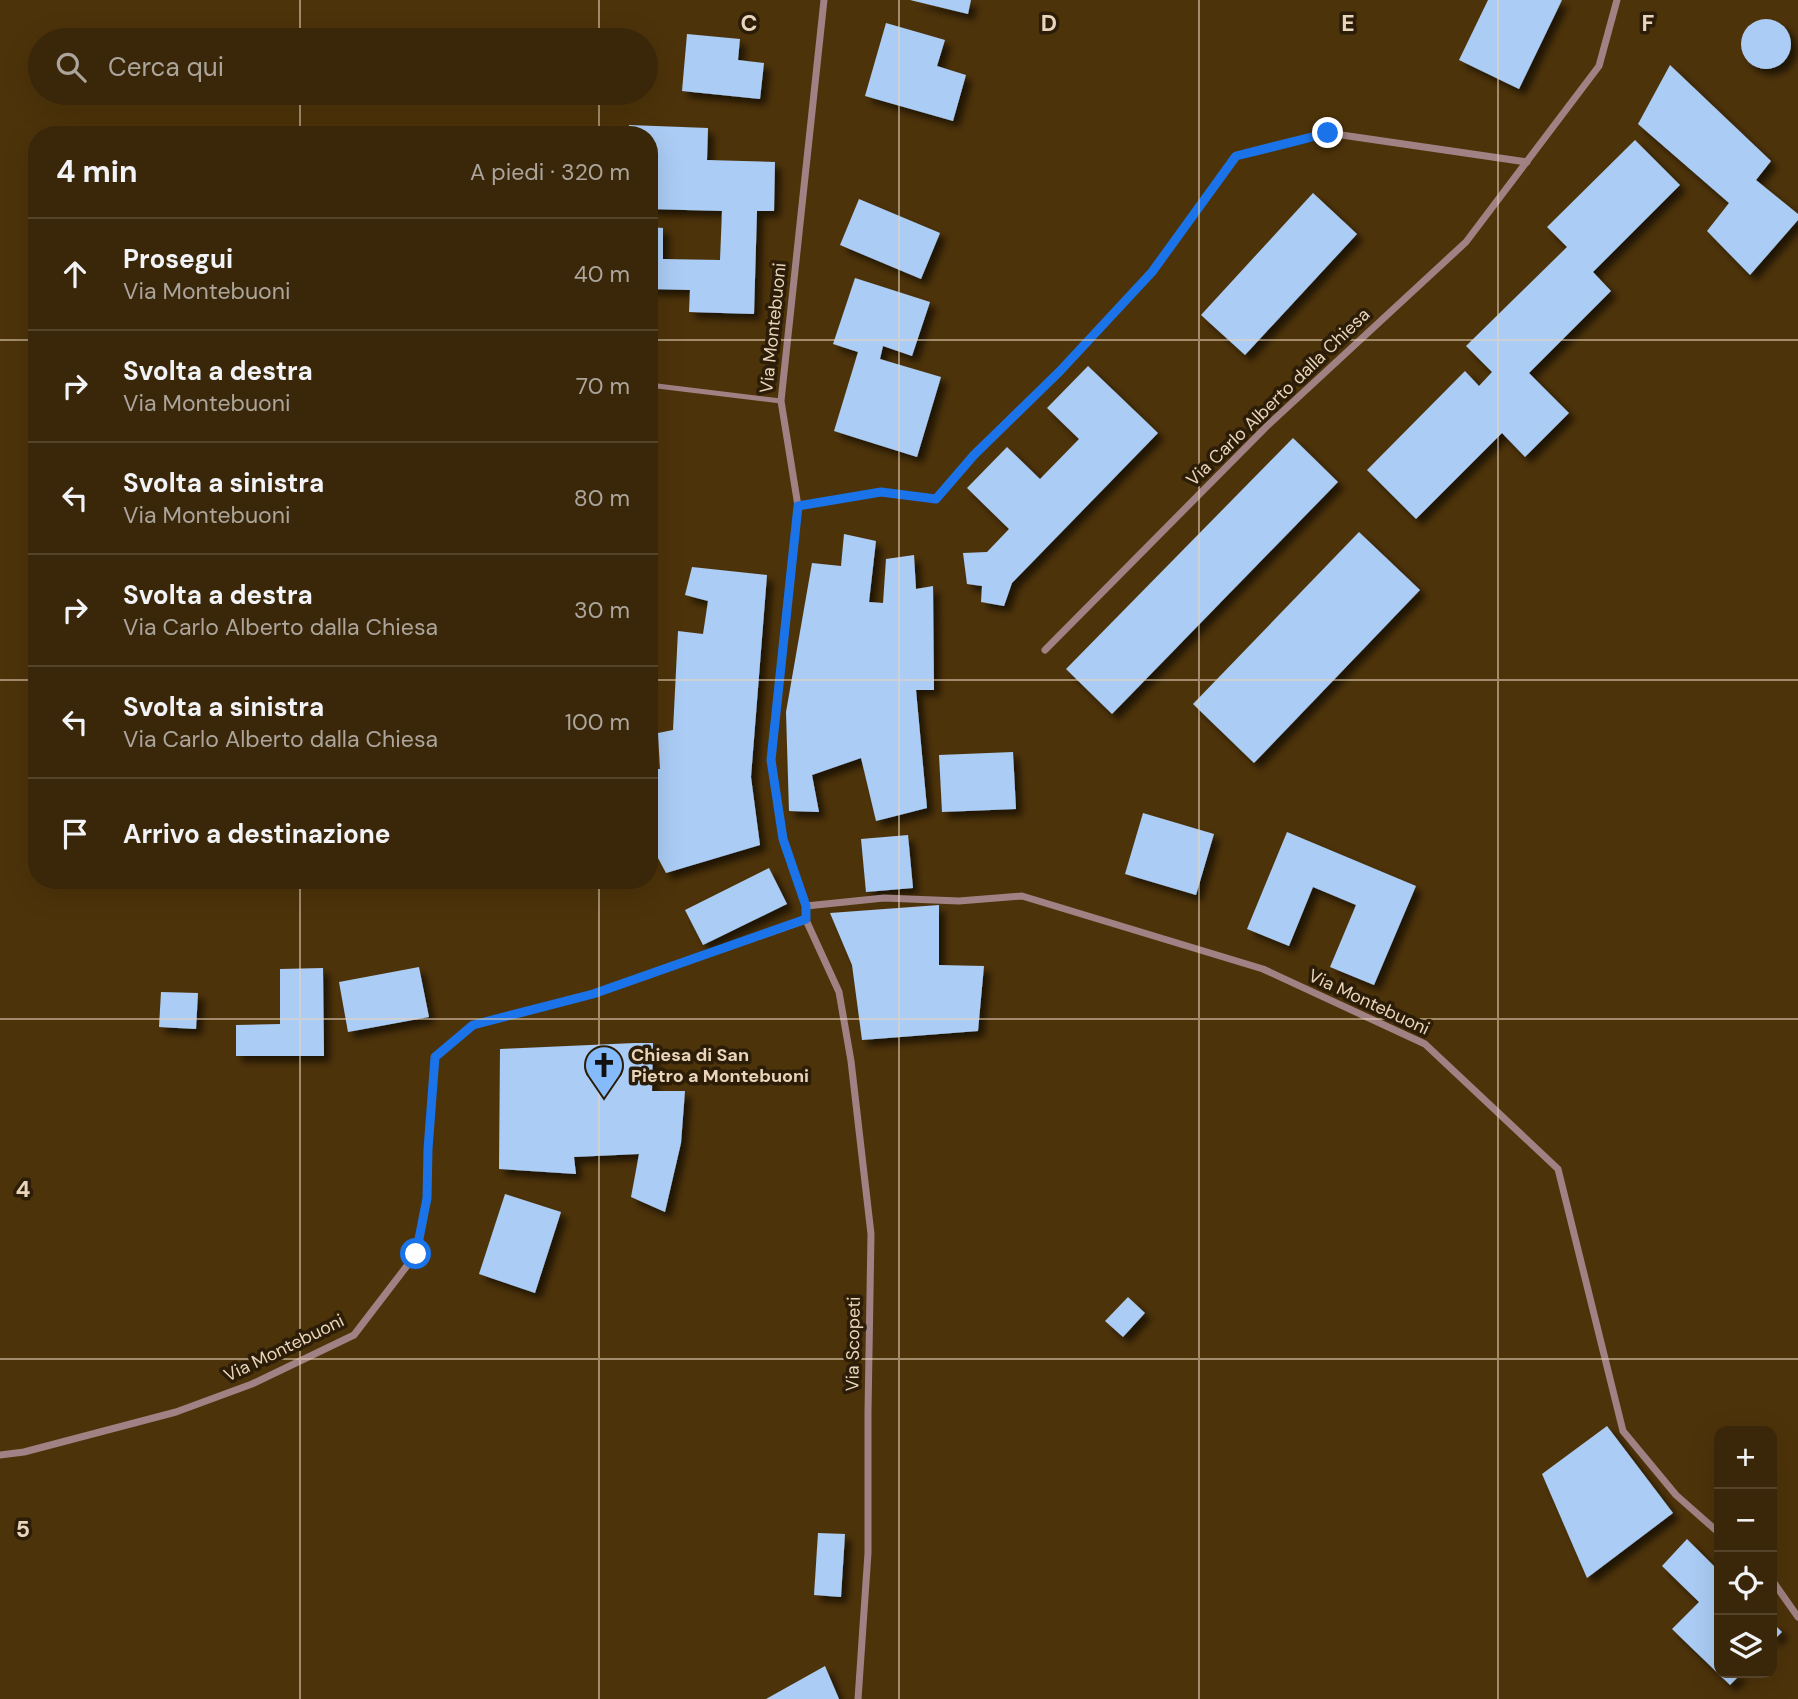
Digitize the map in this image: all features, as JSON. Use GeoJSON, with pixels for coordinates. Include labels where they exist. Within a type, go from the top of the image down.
{"type":"FeatureCollection","features":[{"type":"Feature","properties":{"kind":"street","name":"Via Montebuoni"},"geometry":{"type":"LineString","coordinates":[[824,0],[781,401],[798,506],[771,760],[783,839],[806,906],[806,919],[839,992]]}},
{"type":"Feature","properties":{"kind":"street","name":"Via Carlo Alberto dalla Chiesa"},"geometry":{"type":"LineString","coordinates":[[1045,650],[1267,426],[1466,242],[1599,66],[1617,0]]}},
{"type":"Feature","properties":{"kind":"street"},"geometry":{"type":"LineString","coordinates":[[798,506],[881,492],[936,499],[974,455],[1060,371],[1152,272],[1236,156],[1328,133],[1527,162]]}},
{"type":"Feature","properties":{"kind":"street","name":"Via Montebuoni"},"geometry":{"type":"LineString","coordinates":[[806,906],[884,898],[959,901],[1022,896],[1263,969],[1425,1044],[1558,1169],[1623,1431],[1676,1495],[1714,1529]]}},
{"type":"Feature","properties":{"kind":"street","name":"Via Montebuoni"},"geometry":{"type":"LineString","coordinates":[[0,1455],[24,1452],[176,1412],[252,1384],[354,1335],[416,1254],[427,1198],[435,1057],[473,1025],[593,994],[806,919]]}},
{"type":"Feature","properties":{"kind":"street","name":"Via Scopeti"},"geometry":{"type":"LineString","coordinates":[[839,992],[851,1061],[871,1234],[868,1553],[858,1699]]}},
{"type":"Feature","properties":{"kind":"street"},"geometry":{"type":"LineString","coordinates":[[1777,1587],[1798,1617]]}},
{"type":"Feature","properties":{"kind":"lane"},"geometry":{"type":"LineString","coordinates":[[658,386],[781,401]]}},
{"type":"Feature","properties":{"kind":"building"},"geometry":{"type":"Polygon","coordinates":[[[910,0],[971,0],[968,14],[910,0]]]}},
{"type":"Feature","properties":{"kind":"building"},"geometry":{"type":"Polygon","coordinates":[[[1488,0],[1562,0],[1519,89],[1459,60],[1488,0]]]}},
{"type":"Feature","properties":{"kind":"building"},"geometry":{"type":"Polygon","coordinates":[[[1766,19],[1784,26],[1791,44],[1784,62],[1766,69],[1748,62],[1741,44],[1748,26],[1766,19]]]}},
{"type":"Feature","properties":{"kind":"building"},"geometry":{"type":"Polygon","coordinates":[[[886,23],[945,40],[937,66],[966,75],[953,121],[865,96],[886,23]]]}},
{"type":"Feature","properties":{"kind":"building"},"geometry":{"type":"Polygon","coordinates":[[[687,34],[740,39],[738,60],[764,63],[760,99],[682,91],[687,34]]]}},
{"type":"Feature","properties":{"kind":"building"},"geometry":{"type":"Polygon","coordinates":[[[1670,65],[1771,161],[1756,180],[1798,214],[1798,220],[1750,275],[1707,231],[1729,203],[1638,124],[1670,65]]]}},
{"type":"Feature","properties":{"kind":"building"},"geometry":{"type":"Polygon","coordinates":[[[658,126],[708,128],[707,160],[775,162],[774,211],[757,211],[754,314],[689,312],[690,290],[658,289],[658,228],[663,228],[663,259],[720,260],[722,211],[658,209],[658,126]]]}},
{"type":"Feature","properties":{"kind":"building"},"geometry":{"type":"Polygon","coordinates":[[[1635,140],[1680,185],[1593,272],[1611,291],[1529,373],[1569,413],[1525,457],[1502,433],[1416,519],[1367,470],[1465,371],[1479,386],[1492,372],[1466,346],[1567,247],[1547,227],[1635,140]]]}},
{"type":"Feature","properties":{"kind":"building"},"geometry":{"type":"Polygon","coordinates":[[[1313,193],[1357,234],[1245,355],[1201,315],[1313,193]]]}},
{"type":"Feature","properties":{"kind":"building"},"geometry":{"type":"Polygon","coordinates":[[[859,199],[940,233],[921,279],[840,245],[859,199]]]}},
{"type":"Feature","properties":{"kind":"building"},"geometry":{"type":"Polygon","coordinates":[[[855,278],[930,302],[912,356],[883,346],[880,359],[941,377],[917,457],[834,431],[858,352],[833,344],[855,278]]]}},
{"type":"Feature","properties":{"kind":"building"},"geometry":{"type":"Polygon","coordinates":[[[1088,366],[1158,433],[1012,583],[1004,606],[981,602],[982,586],[967,584],[963,553],[987,552],[1009,529],[967,488],[1007,447],[1040,479],[1079,439],[1047,408],[1088,366]]]}},
{"type":"Feature","properties":{"kind":"building"},"geometry":{"type":"Polygon","coordinates":[[[1293,438],[1338,482],[1112,714],[1066,669],[1293,438]]]}},
{"type":"Feature","properties":{"kind":"building"},"geometry":{"type":"Polygon","coordinates":[[[1359,532],[1420,590],[1254,763],[1193,704],[1359,532]]]}},
{"type":"Feature","properties":{"kind":"building"},"geometry":{"type":"Polygon","coordinates":[[[844,534],[876,541],[869,602],[883,603],[886,559],[914,555],[916,589],[933,586],[934,690],[916,690],[927,808],[876,821],[861,758],[812,775],[819,812],[789,811],[786,712],[812,563],[841,566],[844,534]]]}},
{"type":"Feature","properties":{"kind":"building"},"geometry":{"type":"Polygon","coordinates":[[[692,567],[767,575],[751,777],[760,845],[666,873],[658,858],[658,733],[673,730],[678,631],[703,634],[708,601],[685,595],[692,567]]]}},
{"type":"Feature","properties":{"kind":"building"},"geometry":{"type":"Polygon","coordinates":[[[1013,752],[1016,809],[942,812],[939,755],[1013,752]]]}},
{"type":"Feature","properties":{"kind":"building"},"geometry":{"type":"Polygon","coordinates":[[[1143,813],[1214,834],[1196,895],[1125,874],[1143,813]]]}},
{"type":"Feature","properties":{"kind":"building"},"geometry":{"type":"Polygon","coordinates":[[[1287,832],[1416,886],[1374,985],[1330,967],[1356,905],[1313,887],[1289,946],[1247,929],[1287,832]]]}},
{"type":"Feature","properties":{"kind":"building"},"geometry":{"type":"Polygon","coordinates":[[[908,835],[913,888],[866,892],[861,839],[908,835]]]}},
{"type":"Feature","properties":{"kind":"building"},"geometry":{"type":"Polygon","coordinates":[[[769,868],[787,904],[703,945],[685,910],[769,868]]]}},
{"type":"Feature","properties":{"kind":"building"},"geometry":{"type":"Polygon","coordinates":[[[939,905],[939,965],[984,966],[978,1031],[862,1040],[852,965],[830,913],[939,905]]]}},
{"type":"Feature","properties":{"kind":"building"},"geometry":{"type":"Polygon","coordinates":[[[419,967],[429,1017],[348,1032],[339,982],[419,967]]]}},
{"type":"Feature","properties":{"kind":"building"},"geometry":{"type":"Polygon","coordinates":[[[323,968],[324,1056],[236,1056],[236,1025],[280,1024],[280,969],[323,968]]]}},
{"type":"Feature","properties":{"kind":"building"},"geometry":{"type":"Polygon","coordinates":[[[161,992],[198,993],[196,1029],[159,1027],[161,992]]]}},
{"type":"Feature","properties":{"kind":"building"},"geometry":{"type":"Polygon","coordinates":[[[653,1043],[652,1091],[685,1091],[681,1143],[665,1212],[631,1197],[639,1154],[574,1157],[576,1174],[499,1169],[500,1049],[653,1043]]]}},
{"type":"Feature","properties":{"kind":"building"},"geometry":{"type":"Polygon","coordinates":[[[505,1194],[561,1212],[535,1293],[479,1274],[505,1194]]]}},
{"type":"Feature","properties":{"kind":"building"},"geometry":{"type":"Polygon","coordinates":[[[1128,1297],[1145,1313],[1123,1337],[1105,1321],[1128,1297]]]}},
{"type":"Feature","properties":{"kind":"building"},"geometry":{"type":"Polygon","coordinates":[[[1607,1426],[1673,1513],[1587,1578],[1542,1474],[1607,1426]]]}},
{"type":"Feature","properties":{"kind":"building"},"geometry":{"type":"Polygon","coordinates":[[[818,1533],[845,1534],[841,1597],[814,1595],[818,1533]]]}},
{"type":"Feature","properties":{"kind":"building"},"geometry":{"type":"Polygon","coordinates":[[[1687,1539],[1714,1566],[1714,1670],[1672,1629],[1699,1602],[1662,1566],[1687,1539]]]}},
{"type":"Feature","properties":{"kind":"building"},"geometry":{"type":"Polygon","coordinates":[[[825,1666],[839,1699],[766,1699],[825,1666]]]}},
{"type":"Feature","properties":{"kind":"building"},"geometry":{"type":"Polygon","coordinates":[[[1723,1678],[1737,1678],[1730,1685],[1723,1678]]]}},
{"type":"Feature","properties":{"kind":"place","name":"Chiesa di San Pietro a Montebuoni"},"geometry":{"type":"Point","coordinates":[604,1099]}},
{"type":"Feature","properties":{"kind":"route"},"geometry":{"type":"LineString","coordinates":[[416,1254],[427,1198],[435,1057],[473,1025],[593,994],[806,919],[806,906],[783,839],[771,760],[798,506],[881,492],[936,499],[974,455],[1060,371],[1152,272],[1236,156],[1328,133]]}}]}
